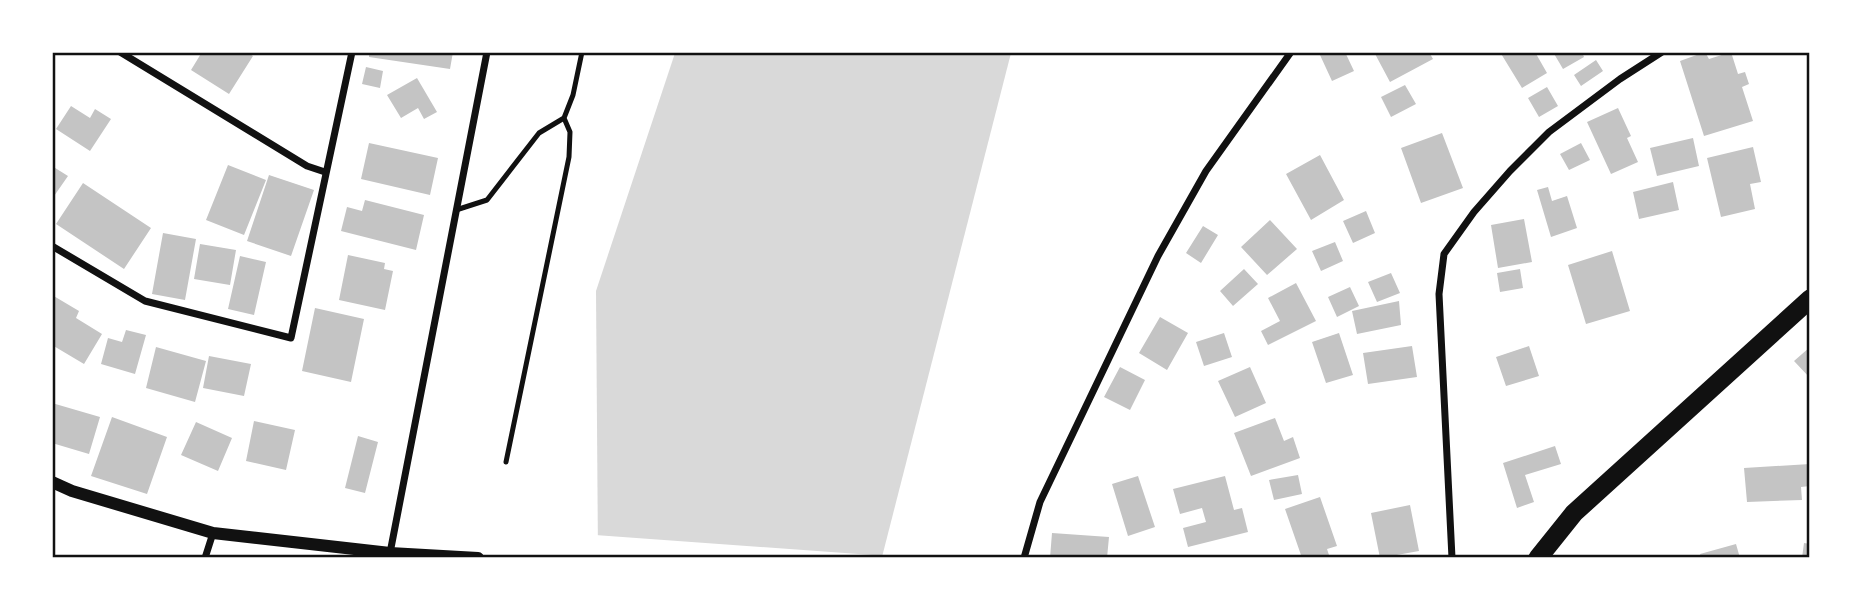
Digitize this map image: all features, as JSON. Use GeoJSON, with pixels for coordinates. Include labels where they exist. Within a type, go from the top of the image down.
{"type":"FeatureCollection","features":[{"type":"Feature","properties":{"kind":"highway"},"geometry":{"type":"LineString","coordinates":[[1538,558],[1574,513],[1810,299]]}},
{"type":"Feature","properties":{"kind":"street"},"geometry":{"type":"LineString","coordinates":[[120,52],[307,166],[325,172]]}},
{"type":"Feature","properties":{"kind":"street"},"geometry":{"type":"LineString","coordinates":[[52,246],[145,302],[291,338],[352,52]]}},
{"type":"Feature","properties":{"kind":"street"},"geometry":{"type":"LineString","coordinates":[[394,554],[487,52]]}},
{"type":"Feature","properties":{"kind":"street"},"geometry":{"type":"LineString","coordinates":[[1024,558],[1040,502],[1158,256],[1206,171],[1291,52]]}},
{"type":"Feature","properties":{"kind":"street"},"geometry":{"type":"LineString","coordinates":[[1452,558],[1440,294],[1444,254],[1474,212],[1549,132],[1620,79],[1662,52]]}},
{"type":"Feature","properties":{"kind":"street"},"geometry":{"type":"LineString","coordinates":[[52,482],[72,491],[213,533],[394,554],[478,558]]}},
{"type":"Feature","properties":{"kind":"street"},"geometry":{"type":"LineString","coordinates":[[205,558],[213,533]]}},
{"type":"Feature","properties":{"kind":"lane"},"geometry":{"type":"LineString","coordinates":[[456,209],[487,200],[539,133],[564,117],[573,95],[582,52]]}},
{"type":"Feature","properties":{"kind":"lane"},"geometry":{"type":"LineString","coordinates":[[506,462],[569,157],[570,132],[564,117]]}},
{"type":"Feature","properties":{"kind":"shaded area"},"geometry":{"type":"Polygon","coordinates":[[[675,53],[1011,53],[882,557],[598,557],[596,291],[675,53]]]}},
{"type":"Feature","properties":{"kind":"pier"},"geometry":{"type":"Polygon","coordinates":[[[595,535],[886,556],[886,558],[595,558],[595,535]]]}},
{"type":"Feature","properties":{"kind":"building"},"geometry":{"type":"Polygon","coordinates":[[[202,52],[247,52],[253,56],[229,94],[191,70],[202,52]]]}},
{"type":"Feature","properties":{"kind":"building"},"geometry":{"type":"Polygon","coordinates":[[[369,52],[453,52],[450,69],[369,57],[369,52]]]}},
{"type":"Feature","properties":{"kind":"building"},"geometry":{"type":"Polygon","coordinates":[[[1326,52],[1345,52],[1354,71],[1332,81],[1320,55],[1326,52]]]}},
{"type":"Feature","properties":{"kind":"building"},"geometry":{"type":"Polygon","coordinates":[[[1374,52],[1429,52],[1433,59],[1390,82],[1374,52]]]}},
{"type":"Feature","properties":{"kind":"building"},"geometry":{"type":"Polygon","coordinates":[[[1500,52],[1535,52],[1547,73],[1522,88],[1500,52]]]}},
{"type":"Feature","properties":{"kind":"building"},"geometry":{"type":"Polygon","coordinates":[[[1553,52],[1582,52],[1584,57],[1563,69],[1553,52]]]}},
{"type":"Feature","properties":{"kind":"building"},"geometry":{"type":"Polygon","coordinates":[[[1705,52],[1709,59],[1731,52],[1738,74],[1745,72],[1749,84],[1742,87],[1753,121],[1704,136],[1680,61],[1705,52]]]}},
{"type":"Feature","properties":{"kind":"building"},"geometry":{"type":"Polygon","coordinates":[[[1596,60],[1603,71],[1581,86],[1574,75],[1596,60]]]}},
{"type":"Feature","properties":{"kind":"building"},"geometry":{"type":"Polygon","coordinates":[[[366,67],[383,71],[380,88],[362,84],[366,67]]]}},
{"type":"Feature","properties":{"kind":"building"},"geometry":{"type":"Polygon","coordinates":[[[417,78],[437,112],[424,119],[418,108],[401,118],[387,95],[417,78]]]}},
{"type":"Feature","properties":{"kind":"building"},"geometry":{"type":"Polygon","coordinates":[[[1405,85],[1416,104],[1391,117],[1381,97],[1405,85]]]}},
{"type":"Feature","properties":{"kind":"building"},"geometry":{"type":"Polygon","coordinates":[[[1547,87],[1558,106],[1539,117],[1528,98],[1547,87]]]}},
{"type":"Feature","properties":{"kind":"building"},"geometry":{"type":"Polygon","coordinates":[[[71,106],[90,118],[95,109],[111,119],[90,151],[56,129],[71,106]]]}},
{"type":"Feature","properties":{"kind":"building"},"geometry":{"type":"Polygon","coordinates":[[[1618,108],[1631,136],[1627,138],[1638,162],[1611,174],[1587,122],[1618,108]]]}},
{"type":"Feature","properties":{"kind":"building"},"geometry":{"type":"Polygon","coordinates":[[[1442,133],[1463,188],[1421,203],[1401,148],[1442,133]]]}},
{"type":"Feature","properties":{"kind":"building"},"geometry":{"type":"Polygon","coordinates":[[[1693,138],[1699,166],[1657,176],[1650,148],[1693,138]]]}},
{"type":"Feature","properties":{"kind":"building"},"geometry":{"type":"Polygon","coordinates":[[[369,143],[438,158],[430,195],[361,179],[369,143]]]}},
{"type":"Feature","properties":{"kind":"building"},"geometry":{"type":"Polygon","coordinates":[[[1581,143],[1590,160],[1569,170],[1560,154],[1581,143]]]}},
{"type":"Feature","properties":{"kind":"building"},"geometry":{"type":"Polygon","coordinates":[[[1753,147],[1761,182],[1750,184],[1755,209],[1721,217],[1707,158],[1753,147]]]}},
{"type":"Feature","properties":{"kind":"building"},"geometry":{"type":"Polygon","coordinates":[[[1320,155],[1344,200],[1311,220],[1286,174],[1320,155]]]}},
{"type":"Feature","properties":{"kind":"building"},"geometry":{"type":"Polygon","coordinates":[[[228,165],[266,180],[244,235],[206,220],[228,165]]]}},
{"type":"Feature","properties":{"kind":"building"},"geometry":{"type":"Polygon","coordinates":[[[52,166],[68,176],[52,199],[52,166]]]}},
{"type":"Feature","properties":{"kind":"building"},"geometry":{"type":"Polygon","coordinates":[[[269,175],[314,190],[291,256],[247,241],[269,175]]]}},
{"type":"Feature","properties":{"kind":"building"},"geometry":{"type":"Polygon","coordinates":[[[1673,182],[1679,210],[1639,219],[1633,192],[1673,182]]]}},
{"type":"Feature","properties":{"kind":"building"},"geometry":{"type":"Polygon","coordinates":[[[83,183],[151,228],[124,269],[56,224],[83,183]]]}},
{"type":"Feature","properties":{"kind":"building"},"geometry":{"type":"Polygon","coordinates":[[[1548,187],[1552,201],[1567,196],[1577,228],[1551,237],[1537,190],[1548,187]]]}},
{"type":"Feature","properties":{"kind":"building"},"geometry":{"type":"Polygon","coordinates":[[[365,200],[424,215],[416,250],[341,231],[347,207],[362,211],[365,200]]]}},
{"type":"Feature","properties":{"kind":"building"},"geometry":{"type":"Polygon","coordinates":[[[1366,211],[1375,233],[1353,243],[1343,221],[1366,211]]]}},
{"type":"Feature","properties":{"kind":"building"},"geometry":{"type":"Polygon","coordinates":[[[1524,219],[1532,262],[1498,268],[1491,225],[1524,219]]]}},
{"type":"Feature","properties":{"kind":"building"},"geometry":{"type":"Polygon","coordinates":[[[1270,220],[1297,249],[1267,275],[1241,247],[1270,220]]]}},
{"type":"Feature","properties":{"kind":"building"},"geometry":{"type":"Polygon","coordinates":[[[1203,226],[1218,235],[1201,263],[1186,253],[1203,226]]]}},
{"type":"Feature","properties":{"kind":"building"},"geometry":{"type":"Polygon","coordinates":[[[163,233],[196,239],[185,300],[152,294],[163,233]]]}},
{"type":"Feature","properties":{"kind":"building"},"geometry":{"type":"Polygon","coordinates":[[[1335,242],[1343,261],[1321,271],[1312,251],[1335,242]]]}},
{"type":"Feature","properties":{"kind":"building"},"geometry":{"type":"Polygon","coordinates":[[[200,244],[236,250],[230,285],[194,279],[200,244]]]}},
{"type":"Feature","properties":{"kind":"building"},"geometry":{"type":"Polygon","coordinates":[[[1612,251],[1630,311],[1586,324],[1568,265],[1612,251]]]}},
{"type":"Feature","properties":{"kind":"building"},"geometry":{"type":"Polygon","coordinates":[[[348,255],[385,263],[384,269],[393,271],[385,310],[339,300],[348,255]]]}},
{"type":"Feature","properties":{"kind":"building"},"geometry":{"type":"Polygon","coordinates":[[[240,256],[266,262],[254,315],[228,309],[240,256]]]}},
{"type":"Feature","properties":{"kind":"building"},"geometry":{"type":"Polygon","coordinates":[[[1244,269],[1258,284],[1233,306],[1220,291],[1244,269]]]}},
{"type":"Feature","properties":{"kind":"building"},"geometry":{"type":"Polygon","coordinates":[[[1520,269],[1523,288],[1500,292],[1497,273],[1520,269]]]}},
{"type":"Feature","properties":{"kind":"building"},"geometry":{"type":"Polygon","coordinates":[[[1391,273],[1400,293],[1377,302],[1368,282],[1391,273]]]}},
{"type":"Feature","properties":{"kind":"building"},"geometry":{"type":"Polygon","coordinates":[[[1296,283],[1316,321],[1268,345],[1261,331],[1280,321],[1268,298],[1296,283]]]}},
{"type":"Feature","properties":{"kind":"building"},"geometry":{"type":"Polygon","coordinates":[[[1350,287],[1359,306],[1337,317],[1328,297],[1350,287]]]}},
{"type":"Feature","properties":{"kind":"building"},"geometry":{"type":"Polygon","coordinates":[[[52,295],[79,311],[76,318],[102,334],[84,364],[52,345],[52,295]]]}},
{"type":"Feature","properties":{"kind":"building"},"geometry":{"type":"Polygon","coordinates":[[[1399,301],[1401,325],[1357,334],[1352,311],[1399,301]]]}},
{"type":"Feature","properties":{"kind":"building"},"geometry":{"type":"Polygon","coordinates":[[[315,308],[364,319],[351,382],[302,371],[315,308]]]}},
{"type":"Feature","properties":{"kind":"building"},"geometry":{"type":"Polygon","coordinates":[[[1160,317],[1188,333],[1167,370],[1139,353],[1160,317]]]}},
{"type":"Feature","properties":{"kind":"building"},"geometry":{"type":"Polygon","coordinates":[[[126,330],[146,335],[135,374],[101,364],[108,338],[122,342],[126,330]]]}},
{"type":"Feature","properties":{"kind":"building"},"geometry":{"type":"Polygon","coordinates":[[[1224,333],[1232,357],[1204,366],[1196,342],[1224,333]]]}},
{"type":"Feature","properties":{"kind":"building"},"geometry":{"type":"Polygon","coordinates":[[[1339,333],[1353,375],[1326,383],[1312,342],[1339,333]]]}},
{"type":"Feature","properties":{"kind":"building"},"geometry":{"type":"Polygon","coordinates":[[[1412,346],[1417,377],[1368,384],[1363,353],[1412,346]]]}},
{"type":"Feature","properties":{"kind":"building"},"geometry":{"type":"Polygon","coordinates":[[[1529,346],[1539,376],[1506,386],[1496,357],[1529,346]]]}},
{"type":"Feature","properties":{"kind":"building"},"geometry":{"type":"Polygon","coordinates":[[[156,347],[206,361],[195,402],[146,388],[156,347]]]}},
{"type":"Feature","properties":{"kind":"building"},"geometry":{"type":"Polygon","coordinates":[[[1810,347],[1810,378],[1794,361],[1810,347]]]}},
{"type":"Feature","properties":{"kind":"building"},"geometry":{"type":"Polygon","coordinates":[[[209,356],[251,364],[244,396],[203,388],[209,356]]]}},
{"type":"Feature","properties":{"kind":"building"},"geometry":{"type":"Polygon","coordinates":[[[1120,367],[1145,380],[1130,410],[1104,397],[1120,367]]]}},
{"type":"Feature","properties":{"kind":"building"},"geometry":{"type":"Polygon","coordinates":[[[1250,367],[1266,403],[1235,417],[1218,381],[1250,367]]]}},
{"type":"Feature","properties":{"kind":"building"},"geometry":{"type":"Polygon","coordinates":[[[52,403],[100,417],[89,454],[52,443],[52,403]]]}},
{"type":"Feature","properties":{"kind":"building"},"geometry":{"type":"Polygon","coordinates":[[[112,417],[167,437],[147,494],[91,476],[112,417]]]}},
{"type":"Feature","properties":{"kind":"building"},"geometry":{"type":"Polygon","coordinates":[[[1275,418],[1284,441],[1293,437],[1300,458],[1251,476],[1234,433],[1275,418]]]}},
{"type":"Feature","properties":{"kind":"building"},"geometry":{"type":"Polygon","coordinates":[[[254,421],[295,430],[286,470],[246,461],[254,421]]]}},
{"type":"Feature","properties":{"kind":"building"},"geometry":{"type":"Polygon","coordinates":[[[196,422],[232,438],[218,471],[181,455],[196,422]]]}},
{"type":"Feature","properties":{"kind":"building"},"geometry":{"type":"Polygon","coordinates":[[[358,436],[378,442],[365,493],[345,488],[358,436]]]}},
{"type":"Feature","properties":{"kind":"building"},"geometry":{"type":"Polygon","coordinates":[[[1555,446],[1561,464],[1525,475],[1534,502],[1517,508],[1503,463],[1555,446]]]}},
{"type":"Feature","properties":{"kind":"building"},"geometry":{"type":"Polygon","coordinates":[[[1810,464],[1810,486],[1801,487],[1802,500],[1747,502],[1744,468],[1810,464]]]}},
{"type":"Feature","properties":{"kind":"building"},"geometry":{"type":"Polygon","coordinates":[[[1298,475],[1302,494],[1274,500],[1269,480],[1298,475]]]}},
{"type":"Feature","properties":{"kind":"building"},"geometry":{"type":"Polygon","coordinates":[[[1138,476],[1155,527],[1128,536],[1112,484],[1138,476]]]}},
{"type":"Feature","properties":{"kind":"building"},"geometry":{"type":"Polygon","coordinates":[[[1225,476],[1234,510],[1242,508],[1248,532],[1188,547],[1183,528],[1206,522],[1202,508],[1180,514],[1173,489],[1225,476]]]}},
{"type":"Feature","properties":{"kind":"building"},"geometry":{"type":"Polygon","coordinates":[[[1320,497],[1337,546],[1327,549],[1330,558],[1302,558],[1285,509],[1320,497]]]}},
{"type":"Feature","properties":{"kind":"building"},"geometry":{"type":"Polygon","coordinates":[[[1410,505],[1419,551],[1380,558],[1371,513],[1410,505]]]}},
{"type":"Feature","properties":{"kind":"building"},"geometry":{"type":"Polygon","coordinates":[[[1052,533],[1109,537],[1107,558],[1050,558],[1052,533]]]}},
{"type":"Feature","properties":{"kind":"building"},"geometry":{"type":"Polygon","coordinates":[[[1804,543],[1810,544],[1810,558],[1802,558],[1804,543]]]}},
{"type":"Feature","properties":{"kind":"building"},"geometry":{"type":"Polygon","coordinates":[[[1736,544],[1740,558],[1701,558],[1700,554],[1736,544]]]}}]}
